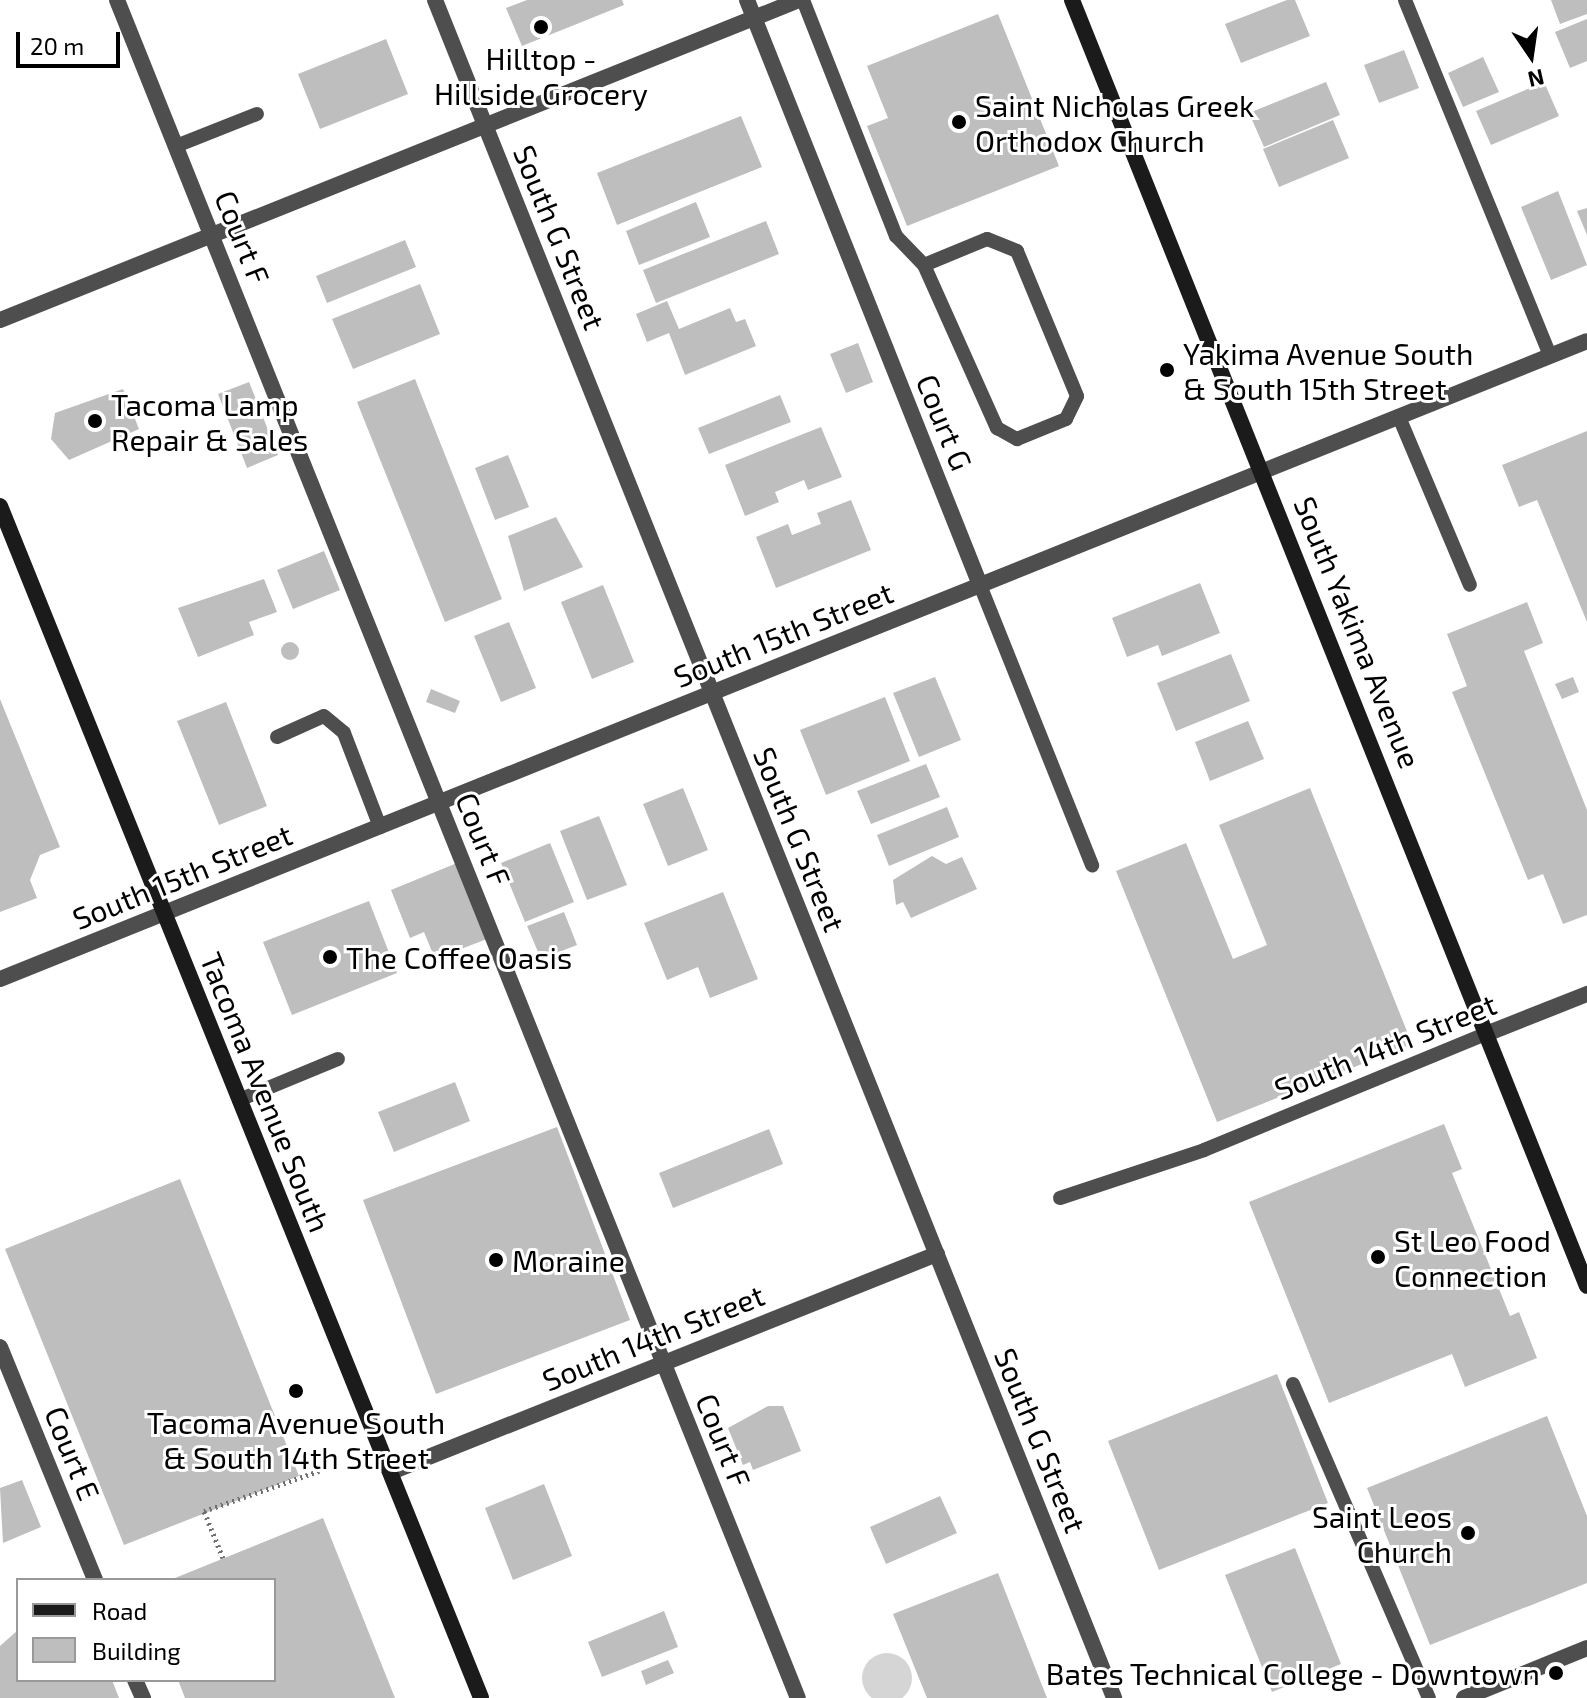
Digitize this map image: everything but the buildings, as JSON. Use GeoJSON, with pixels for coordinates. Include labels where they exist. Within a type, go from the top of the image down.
{"type":"FeatureCollection","features":[{"type":"Feature","properties":{"kind":"main road","name":"South Yakima Avenue"},"geometry":{"type":"LineString","coordinates":[[1072,0],[1264,471],[1587,1286]]}},
{"type":"Feature","properties":{"kind":"main road","name":"Tacoma Avenue South"},"geometry":{"type":"LineString","coordinates":[[0,506],[481,1698]]}},
{"type":"Feature","properties":{"kind":"street","name":"Court F"},"geometry":{"type":"LineString","coordinates":[[117,0],[798,1698]]}},
{"type":"Feature","properties":{"kind":"street","name":"South G Street"},"geometry":{"type":"LineString","coordinates":[[435,0],[1114,1698]]}},
{"type":"Feature","properties":{"kind":"street","name":"Court G"},"geometry":{"type":"LineString","coordinates":[[747,0],[980,585]]}},
{"type":"Feature","properties":{"kind":"street"},"geometry":{"type":"LineString","coordinates":[[0,320],[801,0]]}},
{"type":"Feature","properties":{"kind":"street","name":"South 15th Street"},"geometry":{"type":"LineString","coordinates":[[0,979],[1587,341]]}},
{"type":"Feature","properties":{"kind":"street","name":"South 14th Street"},"geometry":{"type":"LineString","coordinates":[[1486,1034],[1587,994]]}},
{"type":"Feature","properties":{"kind":"street","name":"South 14th Street"},"geometry":{"type":"LineString","coordinates":[[391,1472],[937,1254]]}},
{"type":"Feature","properties":{"kind":"street","name":"Court E"},"geometry":{"type":"LineString","coordinates":[[0,1347],[94,1578]]}},
{"type":"Feature","properties":{"kind":"street"},"geometry":{"type":"LineString","coordinates":[[1464,1698],[1587,1648]]}},
{"type":"Feature","properties":{"kind":"lane"},"geometry":{"type":"LineString","coordinates":[[801,0],[896,236],[924,265],[997,428],[1017,439],[1066,419],[1077,396],[1017,251],[987,239],[924,265]]}},
{"type":"Feature","properties":{"kind":"lane"},"geometry":{"type":"LineString","coordinates":[[1405,0],[1550,356]]}},
{"type":"Feature","properties":{"kind":"lane"},"geometry":{"type":"LineString","coordinates":[[176,146],[257,114]]}},
{"type":"Feature","properties":{"kind":"lane"},"geometry":{"type":"LineString","coordinates":[[1399,417],[1470,585]]}},
{"type":"Feature","properties":{"kind":"lane","name":"Court G"},"geometry":{"type":"LineString","coordinates":[[980,585],[1092,865]]}},
{"type":"Feature","properties":{"kind":"lane"},"geometry":{"type":"LineString","coordinates":[[277,737],[324,716],[344,733],[380,827]]}},
{"type":"Feature","properties":{"kind":"lane","name":"South 14th Street"},"geometry":{"type":"LineString","coordinates":[[1060,1198],[1204,1150],[1486,1034]]}},
{"type":"Feature","properties":{"kind":"lane"},"geometry":{"type":"LineString","coordinates":[[239,1100],[338,1059]]}},
{"type":"Feature","properties":{"kind":"lane"},"geometry":{"type":"LineString","coordinates":[[1293,1384],[1429,1698]]}},
{"type":"Feature","properties":{"kind":"path"},"geometry":{"type":"LineString","coordinates":[[223,1558],[204,1511],[268,1485],[271,1490],[319,1471]]}},
{"type":"Feature","properties":{"kind":"shaded area"},"geometry":{"type":"Polygon","coordinates":[[[878,1655],[896,1655],[910,1669],[910,1687],[899,1699],[875,1699],[864,1687],[864,1669],[878,1655]]]}},
{"type":"Feature","properties":{"kind":"place","name":"Hilltop - Hillside Grocery"},"geometry":{"type":"Point","coordinates":[541,27]}},
{"type":"Feature","properties":{"kind":"place","name":"Saint Nicholas Greek Orthodox Church"},"geometry":{"type":"Point","coordinates":[959,122]}},
{"type":"Feature","properties":{"kind":"place","name":"Yakima Avenue South & South 15th Street"},"geometry":{"type":"Point","coordinates":[1167,370]}},
{"type":"Feature","properties":{"kind":"place","name":"Tacoma Lamp Repair & Sales"},"geometry":{"type":"Point","coordinates":[95,421]}},
{"type":"Feature","properties":{"kind":"place","name":"The Coffee Oasis"},"geometry":{"type":"Point","coordinates":[330,957]}},
{"type":"Feature","properties":{"kind":"place","name":"St Leo Food Connection"},"geometry":{"type":"Point","coordinates":[1378,1257]}},
{"type":"Feature","properties":{"kind":"place","name":"Moraine"},"geometry":{"type":"Point","coordinates":[496,1260]}},
{"type":"Feature","properties":{"kind":"place","name":"Tacoma Avenue South & South 14th Street"},"geometry":{"type":"Point","coordinates":[296,1391]}},
{"type":"Feature","properties":{"kind":"place","name":"Saint Leos Church"},"geometry":{"type":"Point","coordinates":[1468,1533]}},
{"type":"Feature","properties":{"kind":"place","name":"Bates Technical College - Downtown"},"geometry":{"type":"Point","coordinates":[1556,1673]}}]}
